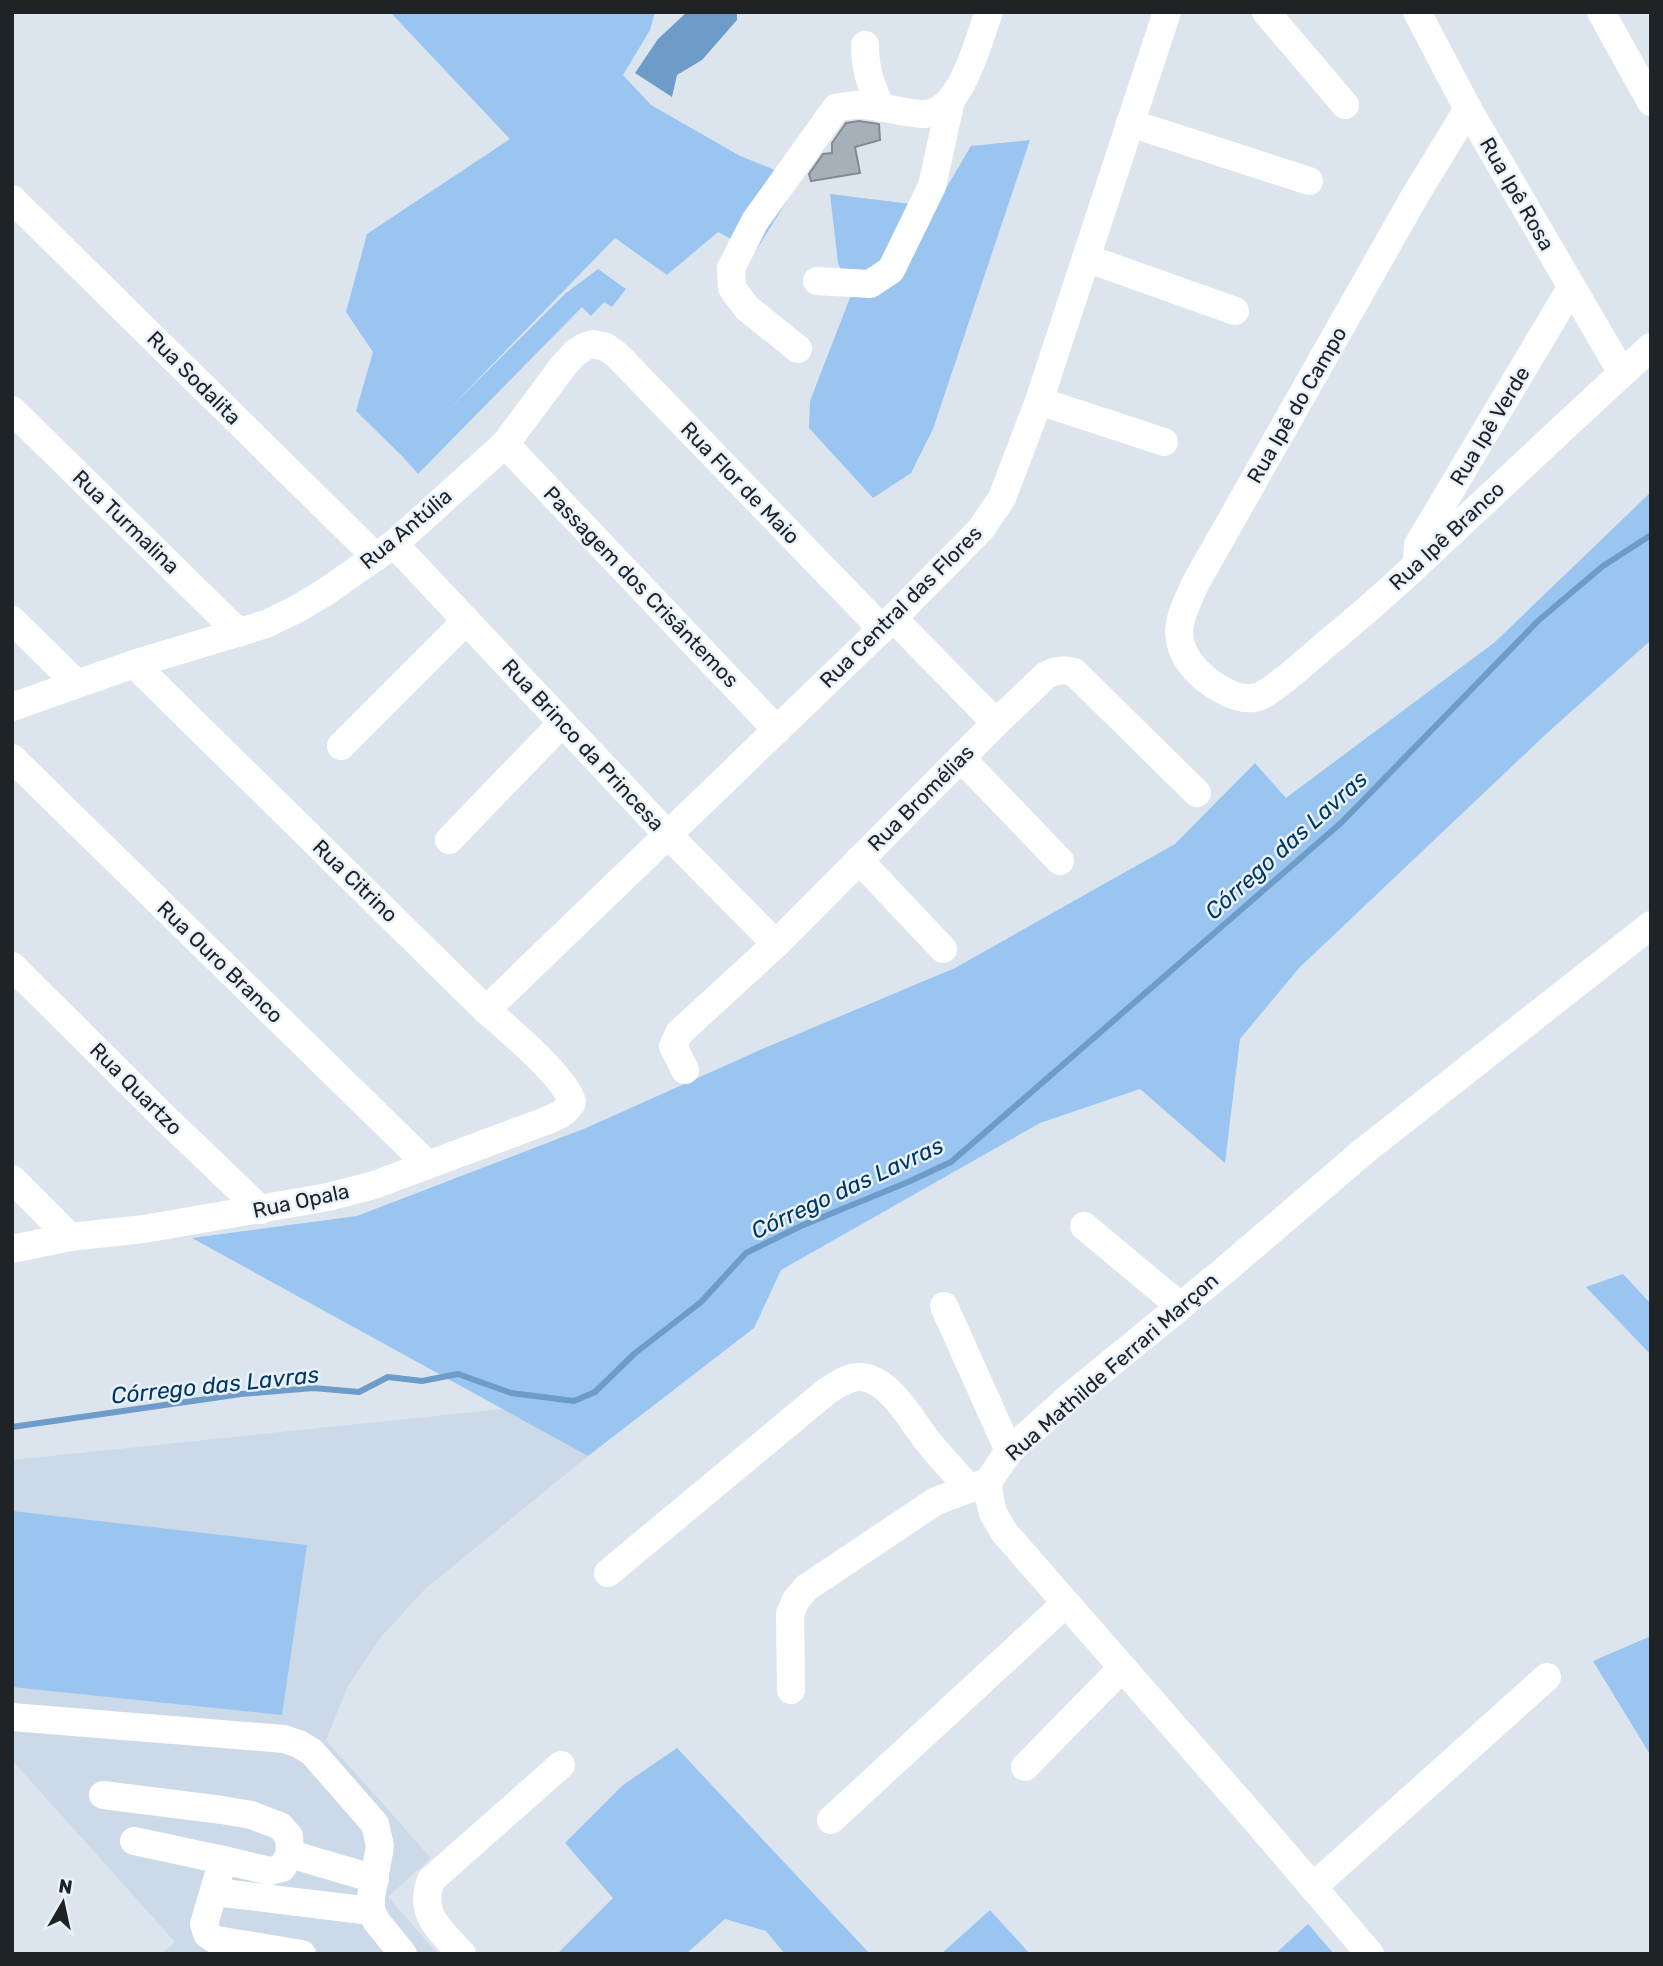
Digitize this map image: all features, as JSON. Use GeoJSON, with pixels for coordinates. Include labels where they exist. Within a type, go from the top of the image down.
{"type":"FeatureCollection","features":[{"type":"Feature","properties":{"kind":"street"},"geometry":{"type":"LineString","coordinates":[[798,349],[747,308],[732,288],[730,268],[755,220],[836,108],[862,105],[922,114],[942,110],[962,86],[989,12]]}},
{"type":"Feature","properties":{"kind":"street","name":"Rua Central das Flores"},"geometry":{"type":"LineString","coordinates":[[486,1010],[888,623],[981,528],[1002,498],[1039,401],[1167,12]]}},
{"type":"Feature","properties":{"kind":"street"},"geometry":{"type":"LineString","coordinates":[[1266,12],[1345,105]]}},
{"type":"Feature","properties":{"kind":"street","name":"Rua Ipê Rosa"},"geometry":{"type":"LineString","coordinates":[[1417,12],[1468,109],[1622,373]]}},
{"type":"Feature","properties":{"kind":"street"},"geometry":{"type":"LineString","coordinates":[[1601,12],[1651,103]]}},
{"type":"Feature","properties":{"kind":"street"},"geometry":{"type":"LineString","coordinates":[[865,45],[868,78],[881,108]]}},
{"type":"Feature","properties":{"kind":"street"},"geometry":{"type":"LineString","coordinates":[[817,281],[870,284],[891,270],[932,186],[951,100]]}},
{"type":"Feature","properties":{"kind":"street","name":"Rua Ipê do Campo"},"geometry":{"type":"LineString","coordinates":[[1229,695],[1197,671],[1188,660],[1178,628],[1182,614],[1195,584],[1410,205],[1468,109]]}},
{"type":"Feature","properties":{"kind":"street"},"geometry":{"type":"LineString","coordinates":[[1130,123],[1309,181]]}},
{"type":"Feature","properties":{"kind":"street","name":"Rua Sodalita"},"geometry":{"type":"LineString","coordinates":[[12,199],[385,550]]}},
{"type":"Feature","properties":{"kind":"street"},"geometry":{"type":"LineString","coordinates":[[1086,258],[1235,311]]}},
{"type":"Feature","properties":{"kind":"street","name":"Rua Ipê Verde"},"geometry":{"type":"LineString","coordinates":[[1416,566],[1418,545],[1571,288]]}},
{"type":"Feature","properties":{"kind":"street","name":"Rua Antúlia"},"geometry":{"type":"LineString","coordinates":[[12,707],[134,664],[265,624],[324,593],[385,550],[505,444],[564,365],[584,347],[593,344]]}},
{"type":"Feature","properties":{"kind":"street","name":"Rua Flor de Maio"},"geometry":{"type":"LineString","coordinates":[[593,344],[606,347],[617,355],[888,623],[996,723]]}},
{"type":"Feature","properties":{"kind":"street","name":"Rua Ipê Branco"},"geometry":{"type":"LineString","coordinates":[[1229,695],[1259,697],[1352,623],[1651,346]]}},
{"type":"Feature","properties":{"kind":"street"},"geometry":{"type":"LineString","coordinates":[[1039,401],[1164,442]]}},
{"type":"Feature","properties":{"kind":"street","name":"Rua Turmalina"},"geometry":{"type":"LineString","coordinates":[[12,410],[239,633]]}},
{"type":"Feature","properties":{"kind":"street","name":"Passagem dos Crisântemos"},"geometry":{"type":"LineString","coordinates":[[505,444],[777,730]]}},
{"type":"Feature","properties":{"kind":"street","name":"Rua Brinco da Princesa"},"geometry":{"type":"LineString","coordinates":[[385,550],[466,621],[668,835],[776,944]]}},
{"type":"Feature","properties":{"kind":"street"},"geometry":{"type":"LineString","coordinates":[[12,620],[76,684]]}},
{"type":"Feature","properties":{"kind":"street"},"geometry":{"type":"LineString","coordinates":[[341,746],[466,621]]}},
{"type":"Feature","properties":{"kind":"street","name":"Rua Citrino"},"geometry":{"type":"LineString","coordinates":[[134,664],[551,1072],[570,1095],[572,1102]]}},
{"type":"Feature","properties":{"kind":"street","name":"Rua Bromélias"},"geometry":{"type":"LineString","coordinates":[[685,1070],[673,1046],[679,1033],[776,944],[996,723],[1045,676],[1054,671],[1074,672],[1197,793]]}},
{"type":"Feature","properties":{"kind":"street"},"geometry":{"type":"LineString","coordinates":[[449,840],[562,723]]}},
{"type":"Feature","properties":{"kind":"street","name":"Rua Ouro Branco"},"geometry":{"type":"LineString","coordinates":[[12,758],[428,1165]]}},
{"type":"Feature","properties":{"kind":"street"},"geometry":{"type":"LineString","coordinates":[[961,758],[1060,861]]}},
{"type":"Feature","properties":{"kind":"street"},"geometry":{"type":"LineString","coordinates":[[859,860],[943,949]]}},
{"type":"Feature","properties":{"kind":"street","name":"Rua Mathilde Ferrari Marçon"},"geometry":{"type":"LineString","coordinates":[[978,1485],[1009,1451],[1073,1394],[1364,1151],[1651,925]]}},
{"type":"Feature","properties":{"kind":"street","name":"Rua Quartzo"},"geometry":{"type":"LineString","coordinates":[[12,966],[261,1210]]}},
{"type":"Feature","properties":{"kind":"street","name":"Rua Opala"},"geometry":{"type":"LineString","coordinates":[[12,1249],[70,1237],[144,1229],[261,1210],[374,1185],[561,1115],[569,1109],[572,1102]]}},
{"type":"Feature","properties":{"kind":"street"},"geometry":{"type":"LineString","coordinates":[[12,1179],[70,1237]]}},
{"type":"Feature","properties":{"kind":"street"},"geometry":{"type":"LineString","coordinates":[[1084,1226],[1180,1306]]}},
{"type":"Feature","properties":{"kind":"street"},"geometry":{"type":"LineString","coordinates":[[944,1306],[1009,1451]]}},
{"type":"Feature","properties":{"kind":"street"},"geometry":{"type":"LineString","coordinates":[[608,1573],[827,1391],[845,1380],[860,1376],[874,1380],[888,1390],[927,1440],[989,1496],[993,1513],[1004,1532],[1370,1954]]}},
{"type":"Feature","properties":{"kind":"street"},"geometry":{"type":"LineString","coordinates":[[792,1690],[790,1614],[796,1600],[806,1588],[936,1501],[978,1485]]}},
{"type":"Feature","properties":{"kind":"street"},"geometry":{"type":"LineString","coordinates":[[831,1820],[1065,1604]]}},
{"type":"Feature","properties":{"kind":"street"},"geometry":{"type":"LineString","coordinates":[[1025,1767],[1122,1668]]}},
{"type":"Feature","properties":{"kind":"street"},"geometry":{"type":"LineString","coordinates":[[1313,1887],[1547,1677]]}},
{"type":"Feature","properties":{"kind":"street"},"geometry":{"type":"LineString","coordinates":[[12,1717],[284,1739],[312,1752],[375,1824],[380,1846],[371,1911],[402,1954]]}},
{"type":"Feature","properties":{"kind":"street"},"geometry":{"type":"LineString","coordinates":[[461,1954],[433,1922],[428,1912],[426,1891],[431,1880],[561,1765]]}},
{"type":"Feature","properties":{"kind":"street"},"geometry":{"type":"LineString","coordinates":[[103,1796],[251,1815],[280,1826],[289,1836],[290,1854],[282,1868],[270,1871],[134,1841]]}},
{"type":"Feature","properties":{"kind":"street"},"geometry":{"type":"LineString","coordinates":[[290,1854],[375,1879]]}},
{"type":"Feature","properties":{"kind":"street"},"geometry":{"type":"LineString","coordinates":[[223,1860],[204,1924],[207,1934],[216,1940],[302,1954]]}},
{"type":"Feature","properties":{"kind":"street"},"geometry":{"type":"LineString","coordinates":[[215,1892],[371,1911]]}},
{"type":"Feature","properties":{"kind":"shaded area"},"geometry":{"type":"Polygon","coordinates":[[[390,12],[655,12],[650,30],[623,75],[651,105],[740,156],[800,180],[755,252],[718,232],[667,275],[615,238],[449,409],[566,293],[598,269],[626,289],[612,307],[604,302],[591,316],[582,307],[418,474],[356,411],[373,352],[346,312],[367,234],[510,139],[390,12]]]}},
{"type":"Feature","properties":{"kind":"shaded area"},"geometry":{"type":"Polygon","coordinates":[[[687,12],[737,12],[737,20],[702,60],[677,75],[672,97],[635,73],[658,39],[687,12]]]}},
{"type":"Feature","properties":{"kind":"shaded area"},"geometry":{"type":"Polygon","coordinates":[[[1030,140],[933,429],[911,473],[873,498],[809,428],[810,401],[851,295],[838,263],[830,194],[935,207],[971,146],[1030,140]]]}},
{"type":"Feature","properties":{"kind":"shaded area"},"geometry":{"type":"Polygon","coordinates":[[[1651,492],[1651,640],[1545,735],[1299,968],[1240,1039],[1225,1163],[1140,1089],[1040,1123],[781,1270],[754,1328],[588,1456],[192,1238],[357,1216],[586,1128],[767,1047],[955,968],[1175,844],[1255,763],[1286,798],[1495,642],[1651,492]]]}},
{"type":"Feature","properties":{"kind":"shaded area"},"geometry":{"type":"Polygon","coordinates":[[[1623,1274],[1651,1304],[1651,1355],[1586,1287],[1623,1274]]]}},
{"type":"Feature","properties":{"kind":"shaded area"},"geometry":{"type":"Polygon","coordinates":[[[503,1409],[588,1456],[425,1589],[380,1638],[348,1686],[326,1740],[431,1858],[388,1897],[438,1954],[161,1954],[175,1942],[12,1760],[12,1460],[503,1409]]]}},
{"type":"Feature","properties":{"kind":"shaded area"},"geometry":{"type":"Polygon","coordinates":[[[12,1511],[307,1545],[282,1715],[12,1687],[12,1511]]]}},
{"type":"Feature","properties":{"kind":"shaded area"},"geometry":{"type":"Polygon","coordinates":[[[1651,1636],[1651,1756],[1593,1661],[1651,1636]]]}},
{"type":"Feature","properties":{"kind":"shaded area"},"geometry":{"type":"Polygon","coordinates":[[[677,1748],[870,1954],[785,1954],[766,1931],[725,1919],[686,1954],[557,1954],[613,1898],[565,1843],[623,1785],[677,1748]]]}},
{"type":"Feature","properties":{"kind":"shaded area"},"geometry":{"type":"Polygon","coordinates":[[[990,1910],[1030,1954],[941,1954],[990,1910]]]}},
{"type":"Feature","properties":{"kind":"shaded area"},"geometry":{"type":"Polygon","coordinates":[[[1308,1924],[1334,1954],[1275,1954],[1308,1924]]]}},
{"type":"Feature","properties":{"kind":"building"},"geometry":{"type":"Polygon","coordinates":[[[859,121],[879,124],[880,140],[855,147],[860,173],[811,181],[809,174],[823,154],[832,153],[832,143],[846,123],[859,121]]]}},
{"type":"Feature","properties":{"kind":"waterway","name":"Córrego das Lavras"},"geometry":{"type":"LineString","coordinates":[[12,1427],[241,1394],[313,1388],[359,1392],[388,1377],[422,1381],[458,1374],[511,1393],[574,1401],[595,1392],[634,1354],[701,1302],[746,1253],[801,1226],[951,1162],[1342,822],[1539,620],[1603,566],[1651,535]]}}]}
